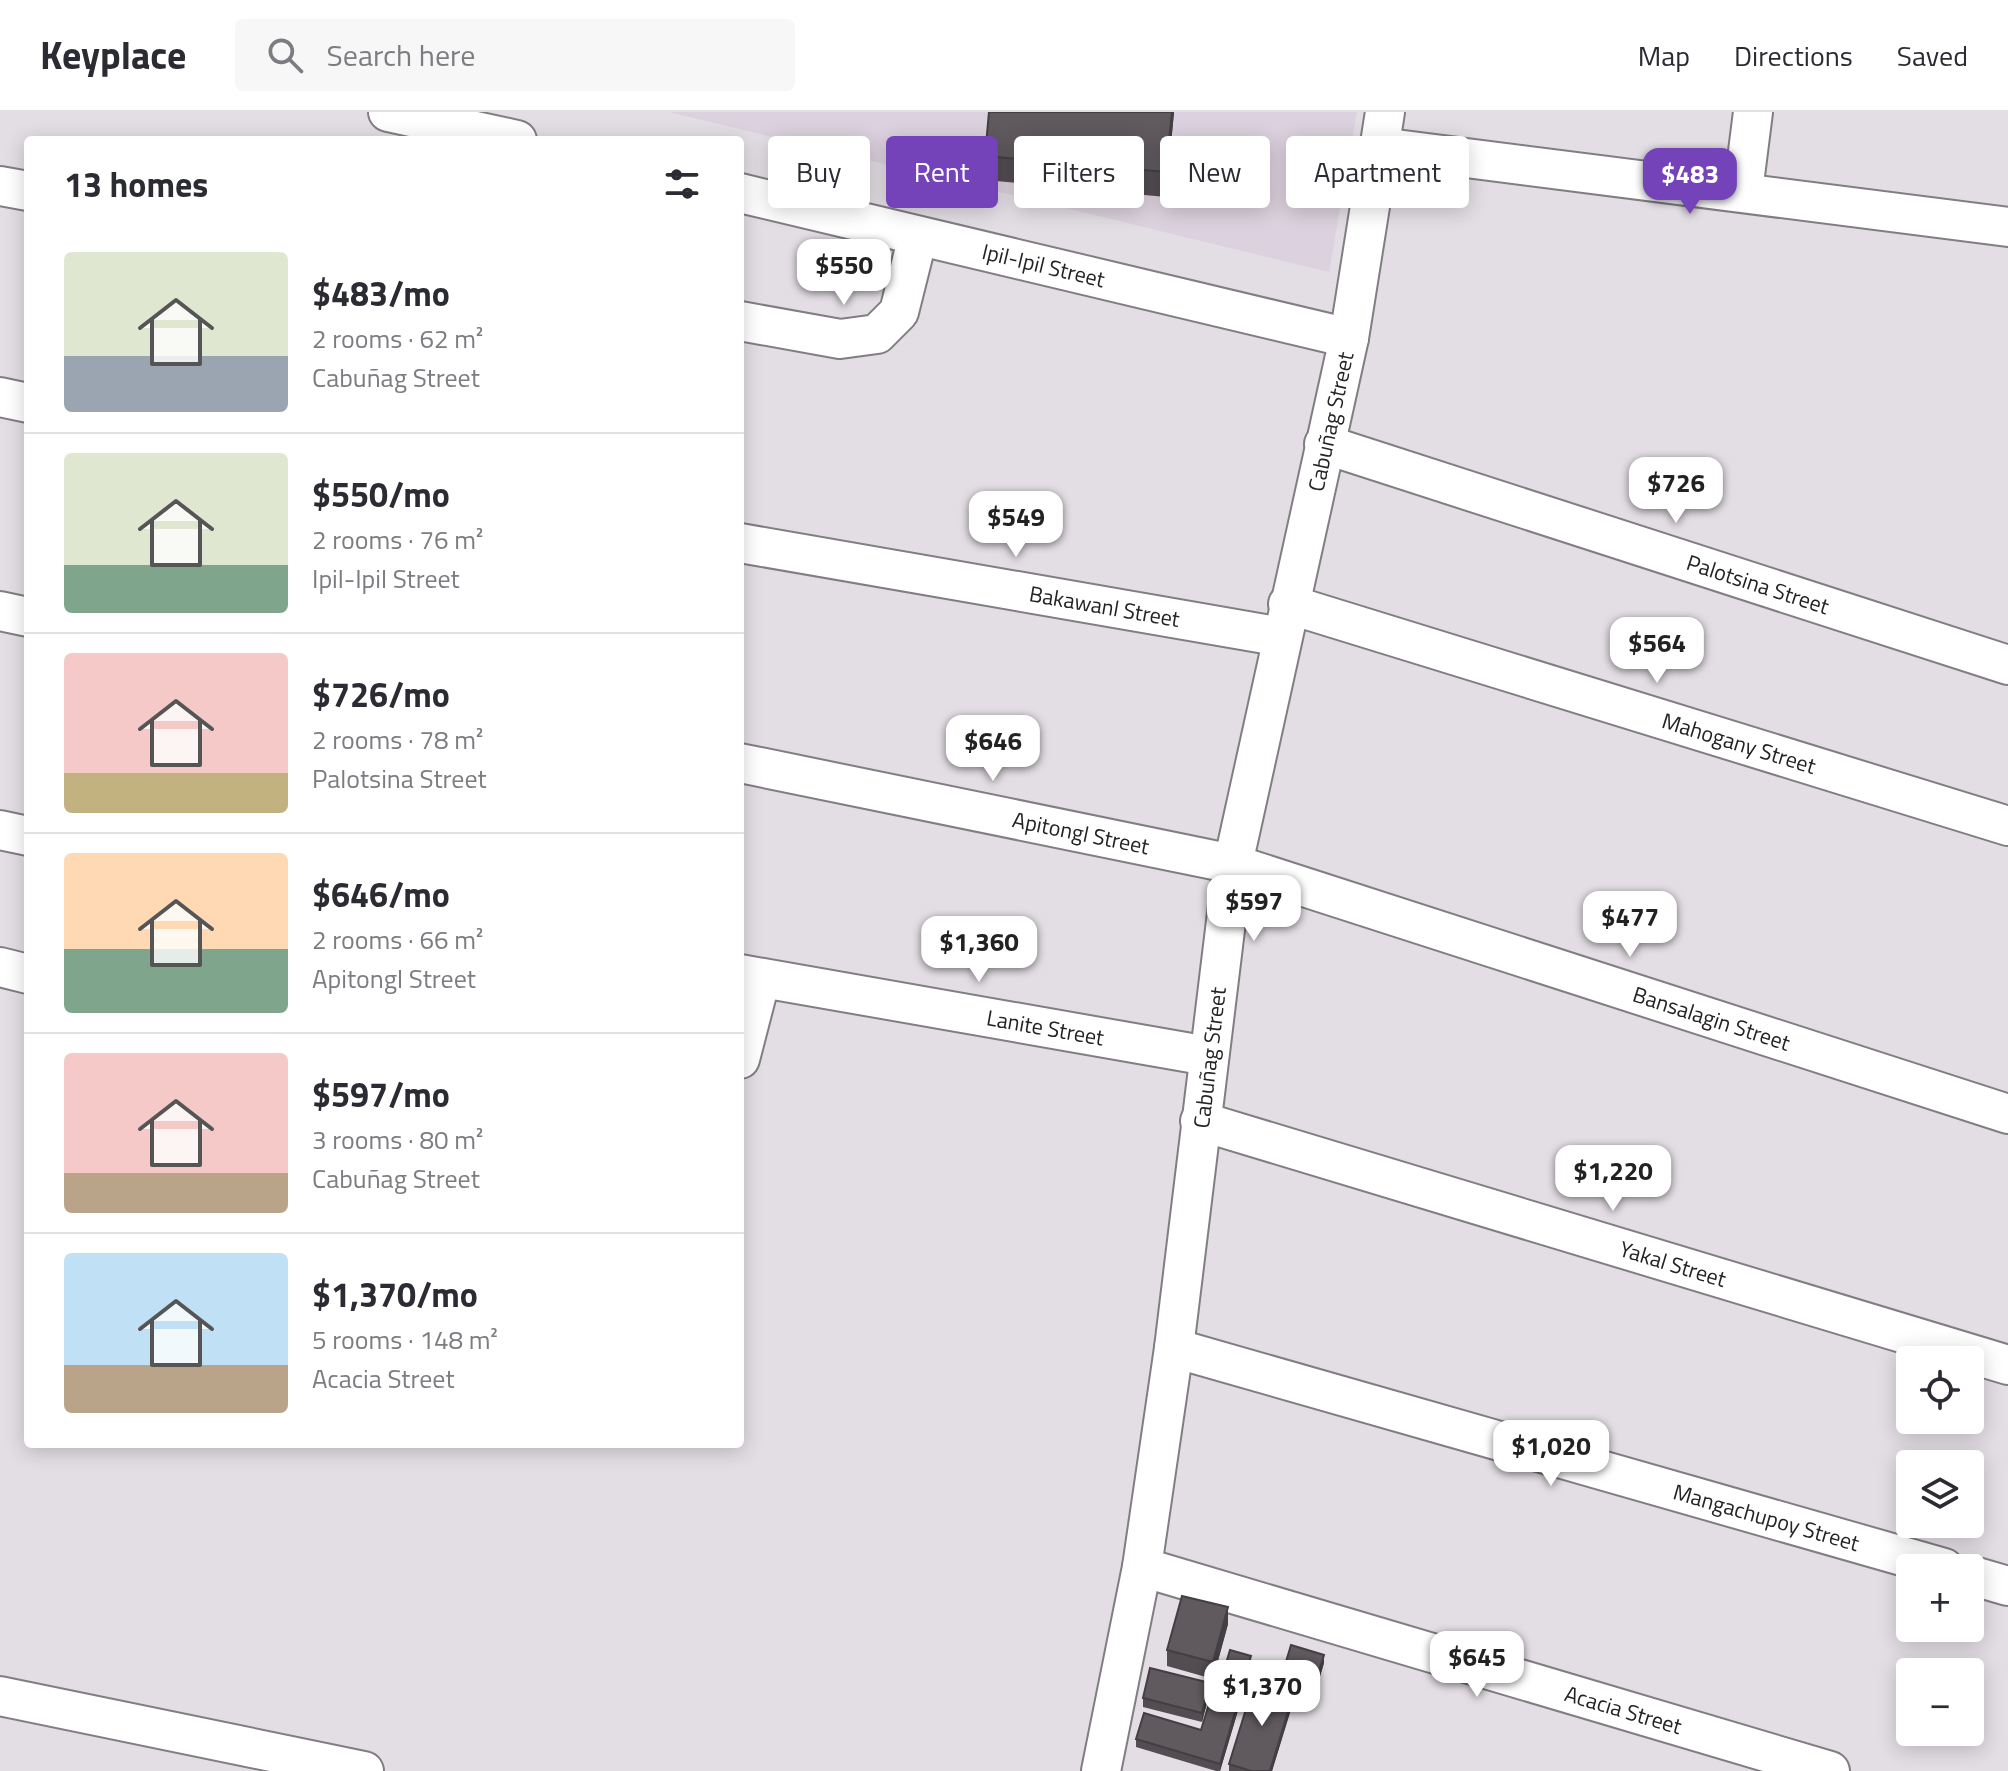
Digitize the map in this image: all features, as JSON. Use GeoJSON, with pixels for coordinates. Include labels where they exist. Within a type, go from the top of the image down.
{"type":"FeatureCollection","features":[{"type":"Feature","properties":{"kind":"street"},"geometry":{"type":"LineString","coordinates":[[388,112],[499,136]]}},
{"type":"Feature","properties":{"kind":"street"},"geometry":{"type":"LineString","coordinates":[[1743,191],[1753,112]]}},
{"type":"Feature","properties":{"kind":"street"},"geometry":{"type":"LineString","coordinates":[[1382,130],[1743,191],[2008,227]]}},
{"type":"Feature","properties":{"kind":"street","name":"Cabuñag Street"},"geometry":{"type":"LineString","coordinates":[[1101,1771],[1142,1567],[1174,1348],[1233,864],[1349,338],[1382,130]]}},
{"type":"Feature","properties":{"kind":"street"},"geometry":{"type":"LineString","coordinates":[[0,186],[24,190]]}},
{"type":"Feature","properties":{"kind":"street","name":"Ipil-Ipil Street"},"geometry":{"type":"LineString","coordinates":[[744,194],[1349,338]]}},
{"type":"Feature","properties":{"kind":"street"},"geometry":{"type":"LineString","coordinates":[[744,322],[840,339],[877,334],[899,312],[918,236]]}},
{"type":"Feature","properties":{"kind":"street"},"geometry":{"type":"LineString","coordinates":[[0,397],[24,402]]}},
{"type":"Feature","properties":{"kind":"street","name":"Palotsina Street"},"geometry":{"type":"LineString","coordinates":[[1324,444],[2008,665]]}},
{"type":"Feature","properties":{"kind":"street","name":"Bakawanl Street"},"geometry":{"type":"LineString","coordinates":[[744,544],[1285,620]]}},
{"type":"Feature","properties":{"kind":"street"},"geometry":{"type":"LineString","coordinates":[[0,611],[24,616]]}},
{"type":"Feature","properties":{"kind":"street","name":"Mahogany Street"},"geometry":{"type":"LineString","coordinates":[[1285,620],[2008,826]]}},
{"type":"Feature","properties":{"kind":"street","name":"Apitongl Street"},"geometry":{"type":"LineString","coordinates":[[744,764],[1233,864]]}},
{"type":"Feature","properties":{"kind":"street"},"geometry":{"type":"LineString","coordinates":[[0,830],[24,835]]}},
{"type":"Feature","properties":{"kind":"street","name":"Bansalagin Street"},"geometry":{"type":"LineString","coordinates":[[1233,864],[2008,1114]]}},
{"type":"Feature","properties":{"kind":"street"},"geometry":{"type":"LineString","coordinates":[[0,967],[24,973]]}},
{"type":"Feature","properties":{"kind":"street"},"geometry":{"type":"LineString","coordinates":[[744,1026],[750,976]]}},
{"type":"Feature","properties":{"kind":"street","name":"Lanite Street"},"geometry":{"type":"LineString","coordinates":[[750,976],[1208,1056]]}},
{"type":"Feature","properties":{"kind":"street","name":"Yakal Street"},"geometry":{"type":"LineString","coordinates":[[1200,1121],[2008,1365]]}},
{"type":"Feature","properties":{"kind":"street","name":"Mangachupoy Street"},"geometry":{"type":"LineString","coordinates":[[1174,1348],[1896,1554]]}},
{"type":"Feature","properties":{"kind":"street","name":"Acacia Street"},"geometry":{"type":"LineString","coordinates":[[1142,1567],[1830,1771]]}},
{"type":"Feature","properties":{"kind":"street"},"geometry":{"type":"LineString","coordinates":[[1984,1579],[2008,1586]]}},
{"type":"Feature","properties":{"kind":"street"},"geometry":{"type":"LineString","coordinates":[[0,1696],[364,1771]]}},
{"type":"Feature","properties":{"kind":"shaded area"},"geometry":{"type":"Polygon","coordinates":[[[669,112],[1357,112],[1353,136],[1286,136],[1286,208],[1340,208],[1329,272],[1065,208],[1144,208],[1144,136],[1014,136],[1014,196],[998,192],[998,136],[886,136],[886,165],[870,161],[870,136],[768,136],[669,112]]]}},
{"type":"Feature","properties":{"kind":"building"},"geometry":{"type":"Polygon","coordinates":[[[989,112],[1172,112],[1170,136],[1160,136],[1160,171],[1144,170],[1144,136],[1014,136],[1014,159],[998,157],[998,136],[987,136],[989,112]]]}},
{"type":"Feature","properties":{"kind":"building"},"geometry":{"type":"Polygon","coordinates":[[[1182,1596],[1228,1607],[1213,1662],[1167,1650],[1182,1596]]]}},
{"type":"Feature","properties":{"kind":"building"},"geometry":{"type":"Polygon","coordinates":[[[1291,1645],[1324,1655],[1312,1695],[1279,1685],[1291,1645]]]}},
{"type":"Feature","properties":{"kind":"building"},"geometry":{"type":"Polygon","coordinates":[[[1230,1650],[1251,1656],[1241,1686],[1221,1680],[1230,1650]]]}},
{"type":"Feature","properties":{"kind":"building"},"geometry":{"type":"Polygon","coordinates":[[[1150,1668],[1210,1683],[1202,1713],[1143,1698],[1150,1668]]]}},
{"type":"Feature","properties":{"kind":"building"},"geometry":{"type":"Polygon","coordinates":[[[1255,1680],[1294,1692],[1270,1771],[1251,1771],[1229,1764],[1255,1680]]]}},
{"type":"Feature","properties":{"kind":"building"},"geometry":{"type":"Polygon","coordinates":[[[1213,1691],[1239,1698],[1220,1764],[1136,1739],[1144,1713],[1201,1730],[1213,1691]]]}}]}
